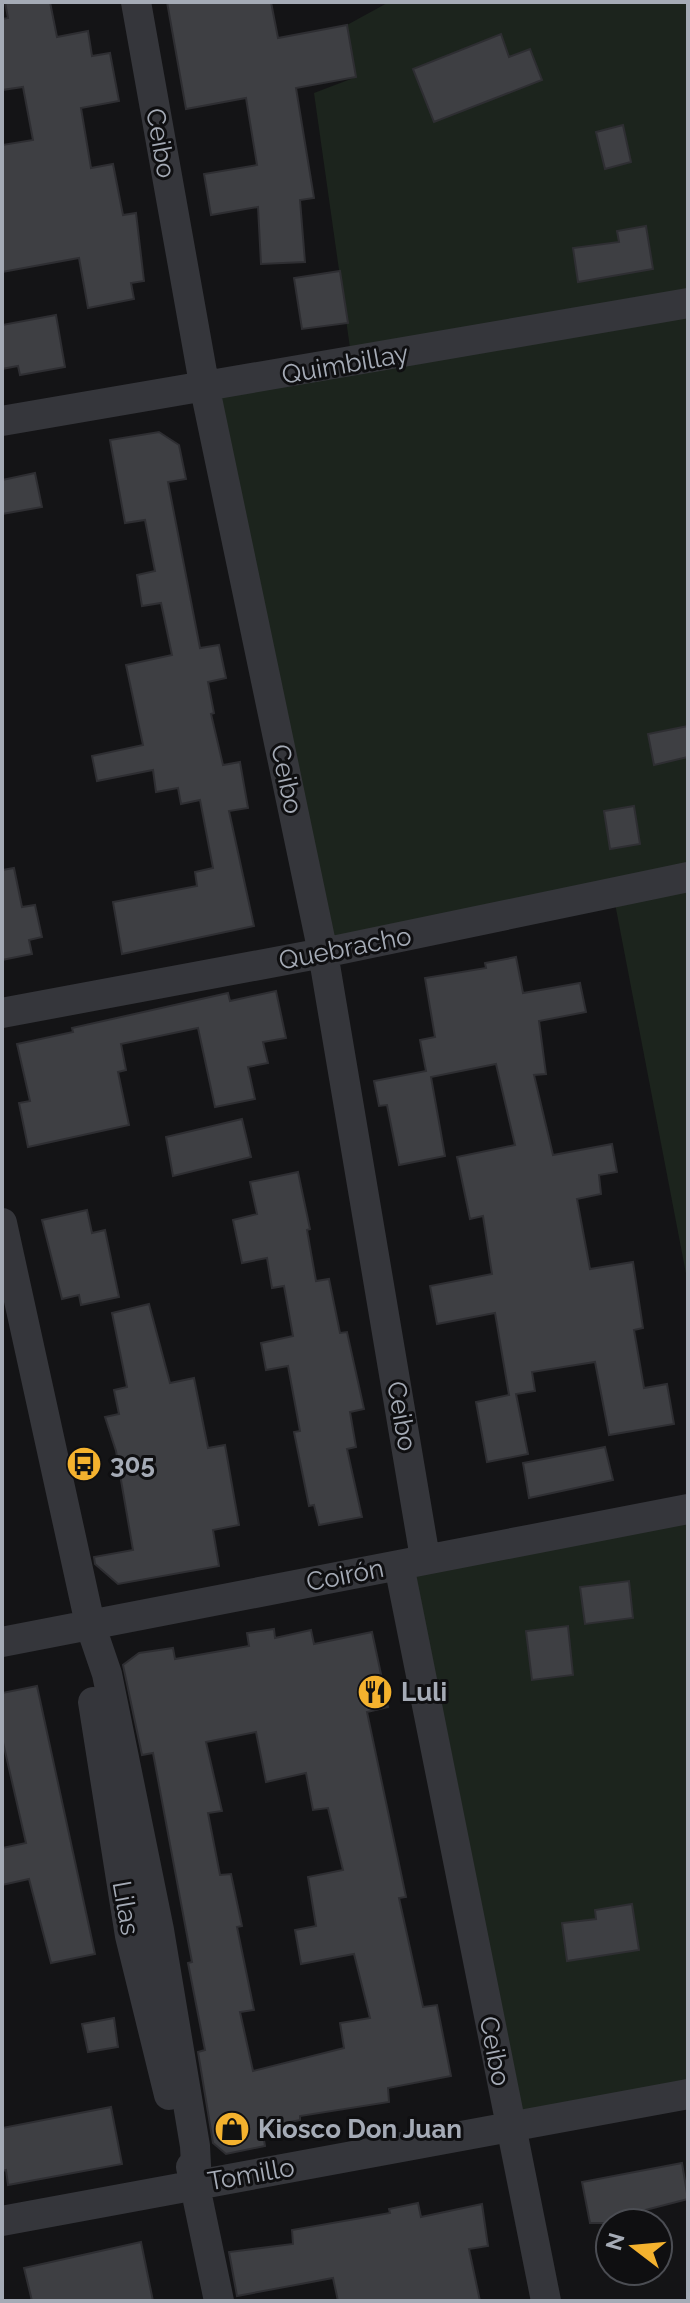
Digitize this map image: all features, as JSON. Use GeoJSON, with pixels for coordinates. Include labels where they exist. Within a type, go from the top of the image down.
{"type":"FeatureCollection","features":[{"type":"Feature","properties":{"kind":"street","name":"Ceibo"},"geometry":{"type":"LineString","coordinates":[[136,2],[205,389],[323,953],[412,1561],[510,2126],[546,2301]]}},
{"type":"Feature","properties":{"kind":"street","name":"Quimbillay"},"geometry":{"type":"LineString","coordinates":[[2,421],[205,389],[688,303]]}},
{"type":"Feature","properties":{"kind":"street","name":"Quebracho"},"geometry":{"type":"LineString","coordinates":[[2,1013],[323,953],[688,877]]}},
{"type":"Feature","properties":{"kind":"street","name":"Lilas"},"geometry":{"type":"LineString","coordinates":[[2,1223],[90,1624],[90,1685],[130,1936],[175,2122],[197,2184],[219,2301]]}},
{"type":"Feature","properties":{"kind":"street","name":"Coirón"},"geometry":{"type":"LineString","coordinates":[[2,1642],[688,1509]]}},
{"type":"Feature","properties":{"kind":"street","name":"Tomillo"},"geometry":{"type":"LineString","coordinates":[[2,2221],[688,2094]]}},
{"type":"Feature","properties":{"kind":"shaded area"},"geometry":{"type":"Polygon","coordinates":[[[389,2],[688,2],[688,1284],[613,893],[323,953],[205,389],[352,362],[314,93],[356,77],[347,25],[389,2]]]}},
{"type":"Feature","properties":{"kind":"shaded area"},"geometry":{"type":"Polygon","coordinates":[[[688,1509],[688,2094],[510,2126],[399,1565],[688,1509]]]}},
{"type":"Feature","properties":{"kind":"building"},"geometry":{"type":"Polygon","coordinates":[[[5,2],[50,2],[57,37],[88,31],[92,56],[110,53],[119,101],[81,108],[91,168],[113,164],[123,215],[136,213],[144,281],[131,283],[134,299],[88,308],[79,258],[2,272],[2,145],[33,140],[23,87],[2,90],[2,19],[8,18],[5,2]]]}},
{"type":"Feature","properties":{"kind":"building"},"geometry":{"type":"Polygon","coordinates":[[[167,2],[271,2],[278,38],[347,25],[356,77],[296,88],[314,198],[300,200],[305,262],[261,264],[258,207],[211,215],[204,174],[257,165],[246,98],[186,109],[167,2]]]}},
{"type":"Feature","properties":{"kind":"building"},"geometry":{"type":"Polygon","coordinates":[[[501,34],[509,57],[530,49],[542,80],[434,122],[413,69],[501,34]]]}},
{"type":"Feature","properties":{"kind":"building"},"geometry":{"type":"Polygon","coordinates":[[[623,125],[631,162],[605,169],[596,132],[623,125]]]}},
{"type":"Feature","properties":{"kind":"building"},"geometry":{"type":"Polygon","coordinates":[[[646,226],[653,269],[578,282],[573,248],[619,242],[617,231],[646,226]]]}},
{"type":"Feature","properties":{"kind":"building"},"geometry":{"type":"Polygon","coordinates":[[[340,271],[348,323],[302,329],[294,278],[340,271]]]}},
{"type":"Feature","properties":{"kind":"building"},"geometry":{"type":"Polygon","coordinates":[[[56,315],[65,367],[20,375],[18,366],[2,369],[2,325],[56,315]]]}},
{"type":"Feature","properties":{"kind":"building"},"geometry":{"type":"Polygon","coordinates":[[[159,432],[179,445],[186,479],[168,482],[200,648],[219,645],[226,678],[208,682],[214,713],[211,714],[223,765],[240,762],[248,808],[229,811],[254,926],[122,954],[113,902],[197,886],[195,872],[213,868],[200,800],[181,804],[178,788],[156,792],[153,770],[97,781],[92,756],[143,745],[126,665],[172,655],[161,603],[142,606],[137,575],[155,571],[145,520],[125,523],[110,440],[159,432]]]}},
{"type":"Feature","properties":{"kind":"building"},"geometry":{"type":"Polygon","coordinates":[[[35,473],[42,507],[2,514],[2,480],[35,473]]]}},
{"type":"Feature","properties":{"kind":"building"},"geometry":{"type":"Polygon","coordinates":[[[688,726],[688,757],[654,765],[648,734],[688,726]]]}},
{"type":"Feature","properties":{"kind":"building"},"geometry":{"type":"Polygon","coordinates":[[[634,806],[640,844],[610,849],[604,811],[634,806]]]}},
{"type":"Feature","properties":{"kind":"building"},"geometry":{"type":"Polygon","coordinates":[[[14,868],[22,907],[35,905],[42,937],[29,940],[32,954],[2,960],[2,870],[14,868]]]}},
{"type":"Feature","properties":{"kind":"building"},"geometry":{"type":"Polygon","coordinates":[[[516,957],[523,993],[580,983],[586,1012],[539,1021],[546,1074],[534,1075],[553,1155],[612,1144],[617,1172],[599,1175],[601,1194],[577,1199],[590,1269],[633,1262],[643,1328],[634,1330],[644,1388],[667,1384],[674,1424],[609,1435],[595,1362],[532,1372],[535,1391],[516,1394],[528,1454],[487,1462],[476,1402],[509,1395],[495,1313],[437,1324],[430,1286],[492,1274],[483,1216],[470,1219],[457,1157],[515,1145],[496,1064],[431,1077],[445,1156],[399,1165],[387,1105],[379,1106],[374,1081],[426,1071],[420,1040],[435,1037],[425,978],[486,968],[485,963],[516,957]]]}},
{"type":"Feature","properties":{"kind":"building"},"geometry":{"type":"Polygon","coordinates":[[[276,991],[286,1038],[263,1042],[268,1063],[248,1067],[255,1099],[215,1107],[198,1028],[121,1044],[126,1070],[118,1072],[129,1125],[28,1147],[19,1103],[30,1101],[17,1044],[73,1032],[72,1028],[228,993],[230,1001],[276,991]]]}},
{"type":"Feature","properties":{"kind":"building"},"geometry":{"type":"Polygon","coordinates":[[[242,1119],[251,1157],[173,1176],[166,1137],[242,1119]]]}},
{"type":"Feature","properties":{"kind":"building"},"geometry":{"type":"Polygon","coordinates":[[[298,1172],[310,1229],[307,1230],[316,1281],[329,1279],[340,1333],[347,1332],[364,1409],[350,1412],[356,1447],[347,1449],[362,1517],[319,1525],[314,1505],[309,1506],[294,1432],[300,1431],[288,1366],[266,1370],[261,1343],[293,1336],[284,1286],[272,1288],[267,1258],[242,1263],[233,1220],[257,1214],[250,1182],[298,1172]]]}},
{"type":"Feature","properties":{"kind":"building"},"geometry":{"type":"Polygon","coordinates":[[[87,1210],[92,1233],[105,1230],[119,1297],[81,1305],[79,1295],[62,1299],[42,1220],[87,1210]]]}},
{"type":"Feature","properties":{"kind":"building"},"geometry":{"type":"Polygon","coordinates":[[[149,1304],[170,1383],[194,1378],[208,1448],[225,1445],[239,1525],[213,1530],[219,1566],[118,1584],[95,1564],[94,1557],[133,1550],[116,1451],[105,1417],[119,1414],[114,1390],[127,1387],[112,1313],[149,1304]]]}},
{"type":"Feature","properties":{"kind":"building"},"geometry":{"type":"Polygon","coordinates":[[[605,1447],[613,1480],[529,1498],[523,1463],[605,1447]]]}},
{"type":"Feature","properties":{"kind":"building"},"geometry":{"type":"Polygon","coordinates":[[[629,1581],[633,1618],[585,1624],[580,1587],[629,1581]]]}},
{"type":"Feature","properties":{"kind":"building"},"geometry":{"type":"Polygon","coordinates":[[[568,1626],[573,1675],[532,1680],[526,1631],[568,1626]]]}},
{"type":"Feature","properties":{"kind":"building"},"geometry":{"type":"Polygon","coordinates":[[[274,1629],[275,1638],[311,1630],[314,1644],[372,1632],[388,1707],[367,1712],[406,1897],[399,1898],[423,2007],[437,2005],[451,2076],[388,2088],[389,2102],[300,2116],[300,2120],[262,2128],[265,2146],[226,2154],[213,2143],[198,2052],[205,2050],[188,1963],[192,1962],[153,1753],[142,1755],[123,1665],[139,1653],[173,1648],[175,1659],[249,1646],[247,1633],[274,1629]],[[256,1732],[206,1742],[222,1811],[208,1813],[220,1875],[231,1874],[242,1926],[237,1927],[254,2010],[240,2012],[253,2071],[344,2048],[340,2023],[370,2018],[354,1954],[301,1964],[295,1930],[316,1926],[308,1877],[343,1870],[328,1808],[313,1810],[306,1773],[266,1782],[256,1732]]]}},
{"type":"Feature","properties":{"kind":"building"},"geometry":{"type":"Polygon","coordinates":[[[37,1686],[95,1954],[51,1963],[29,1879],[2,1885],[2,1848],[26,1843],[2,1738],[2,1693],[37,1686]]]}},
{"type":"Feature","properties":{"kind":"building"},"geometry":{"type":"Polygon","coordinates":[[[632,1904],[639,1950],[567,1961],[562,1923],[596,1919],[595,1910],[632,1904]]]}},
{"type":"Feature","properties":{"kind":"building"},"geometry":{"type":"Polygon","coordinates":[[[114,2018],[118,2047],[88,2052],[82,2024],[114,2018]]]}},
{"type":"Feature","properties":{"kind":"building"},"geometry":{"type":"Polygon","coordinates":[[[111,2107],[122,2164],[8,2185],[6,2170],[2,2171],[2,2128],[111,2107]]]}},
{"type":"Feature","properties":{"kind":"building"},"geometry":{"type":"Polygon","coordinates":[[[682,2163],[688,2199],[657,2207],[594,2207],[594,2223],[590,2223],[582,2182],[682,2163]]]}},
{"type":"Feature","properties":{"kind":"building"},"geometry":{"type":"Polygon","coordinates":[[[418,2203],[421,2217],[482,2204],[488,2246],[469,2249],[480,2301],[338,2301],[333,2278],[237,2296],[229,2252],[293,2244],[292,2230],[390,2213],[389,2209],[418,2203]]]}},
{"type":"Feature","properties":{"kind":"building"},"geometry":{"type":"Polygon","coordinates":[[[141,2242],[153,2301],[32,2301],[24,2268],[141,2242]]]}},
{"type":"Feature","properties":{"kind":"place","name":"305"},"geometry":{"type":"Point","coordinates":[84,1464]}},
{"type":"Feature","properties":{"kind":"place","name":"Luli"},"geometry":{"type":"Point","coordinates":[375,1692]}},
{"type":"Feature","properties":{"kind":"place","name":"Kiosco Don Juan"},"geometry":{"type":"Point","coordinates":[232,2129]}}]}
